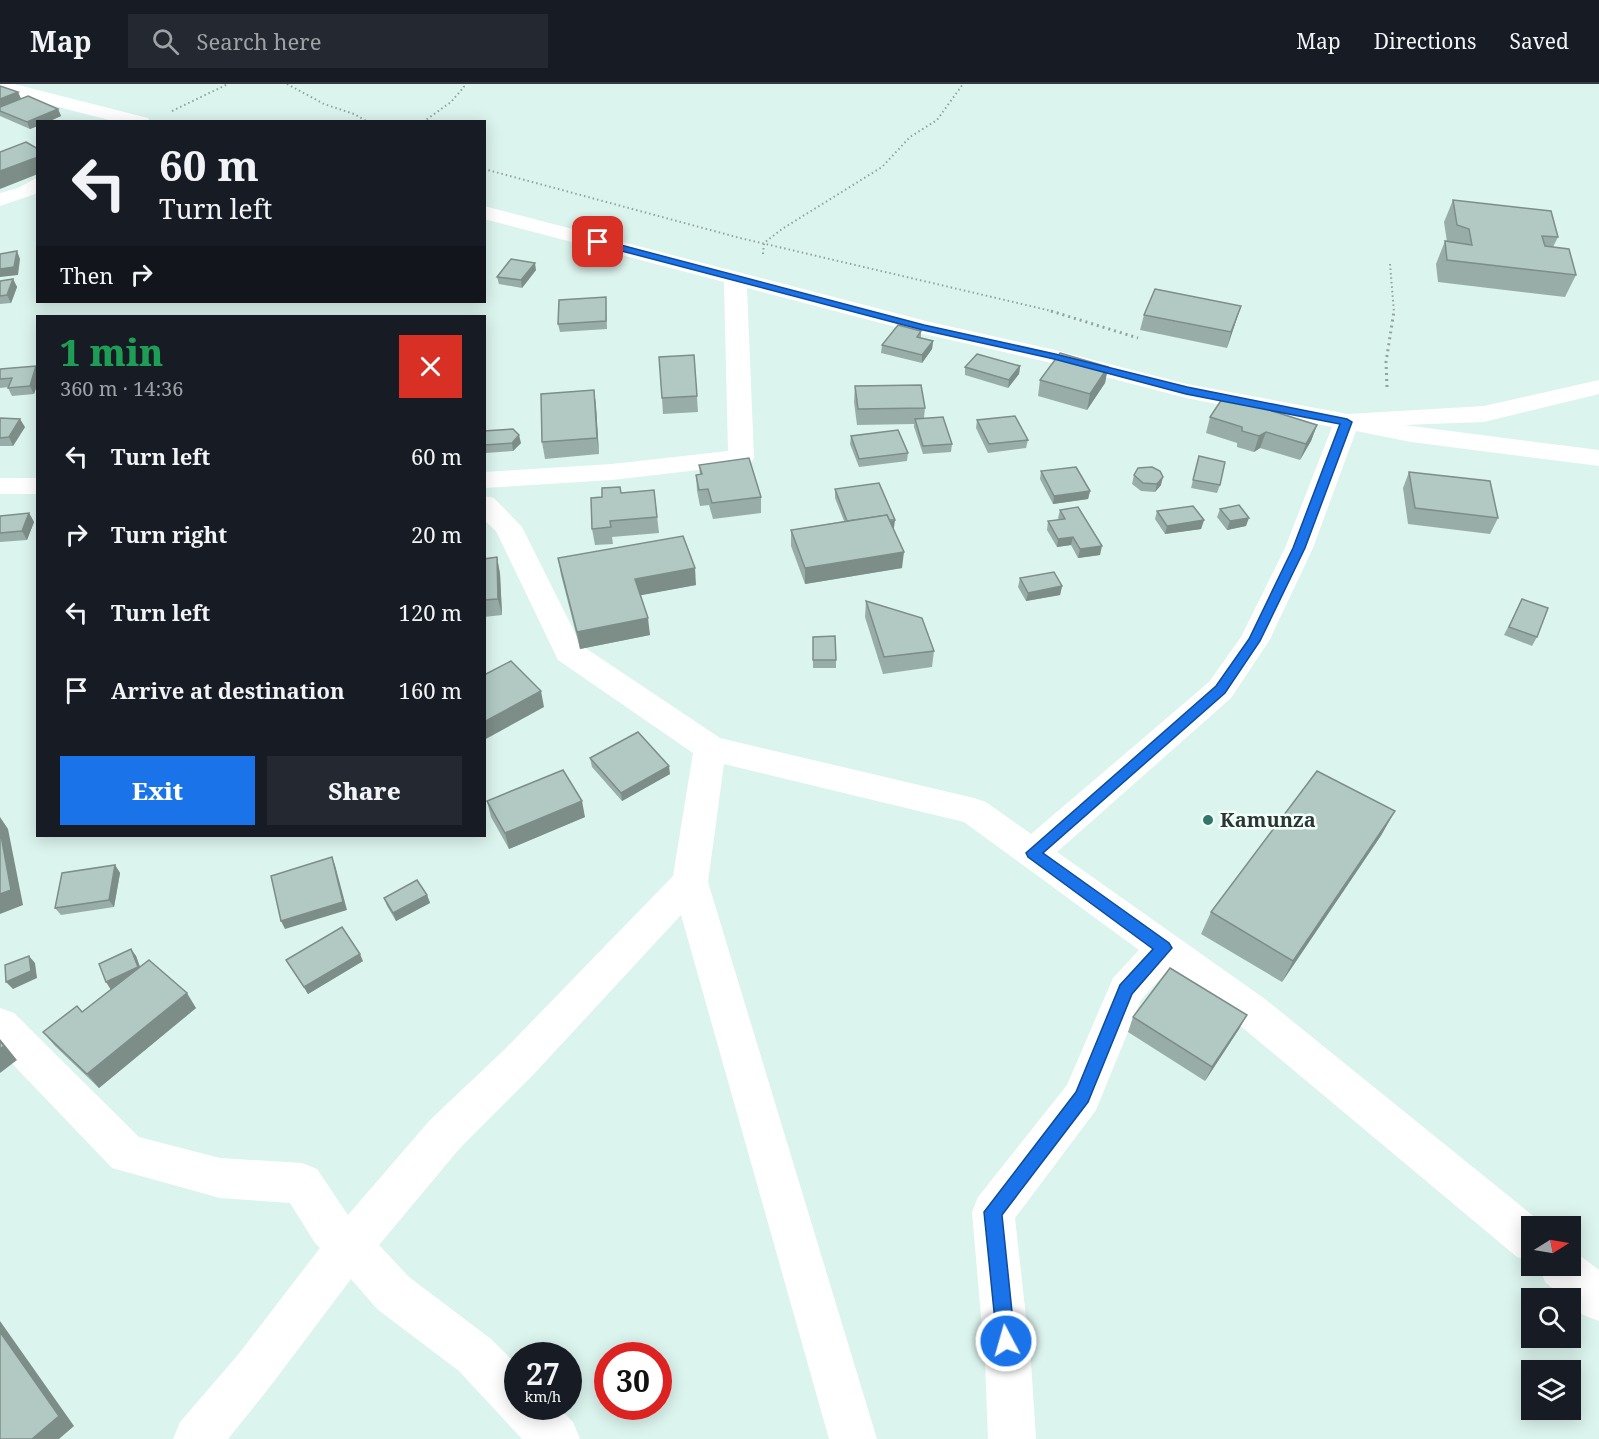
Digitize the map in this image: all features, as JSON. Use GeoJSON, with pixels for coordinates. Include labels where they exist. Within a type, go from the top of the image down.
{"type":"FeatureCollection","features":[{"type":"Feature","properties":{"kind":"street"},"geometry":{"type":"LineString","coordinates":[[0,86],[129,120]]}},
{"type":"Feature","properties":{"kind":"street"},"geometry":{"type":"LineString","coordinates":[[0,200],[25,192],[36,184]]}},
{"type":"Feature","properties":{"kind":"street"},"geometry":{"type":"LineString","coordinates":[[486,213],[923,327],[1186,390],[1411,434],[1599,458]]}},
{"type":"Feature","properties":{"kind":"street"},"geometry":{"type":"LineString","coordinates":[[486,480],[612,472],[741,458],[735,278]]}},
{"type":"Feature","properties":{"kind":"street"},"geometry":{"type":"LineString","coordinates":[[1347,422],[1484,414],[1599,387]]}},
{"type":"Feature","properties":{"kind":"street"},"geometry":{"type":"LineString","coordinates":[[1033,853],[1220,690],[1254,641],[1299,548],[1347,422]]}},
{"type":"Feature","properties":{"kind":"street"},"geometry":{"type":"LineString","coordinates":[[0,486],[36,486]]}},
{"type":"Feature","properties":{"kind":"street"},"geometry":{"type":"LineString","coordinates":[[486,506],[508,526],[569,652],[710,748],[974,811],[1251,1011],[1521,1233]]}},
{"type":"Feature","properties":{"kind":"street"},"geometry":{"type":"LineString","coordinates":[[710,748],[690,882],[853,1439]]}},
{"type":"Feature","properties":{"kind":"street"},"geometry":{"type":"LineString","coordinates":[[197,1439],[253,1372],[351,1246],[445,1134],[519,1062],[690,882]]}},
{"type":"Feature","properties":{"kind":"street"},"geometry":{"type":"LineString","coordinates":[[1012,1439],[1008,1362],[993,1212],[1082,1097],[1126,990],[1164,948]]}},
{"type":"Feature","properties":{"kind":"street"},"geometry":{"type":"LineString","coordinates":[[0,1025],[128,1154],[220,1178],[302,1183],[330,1228],[351,1246],[393,1293],[475,1356],[504,1386]]}},
{"type":"Feature","properties":{"kind":"street"},"geometry":{"type":"LineString","coordinates":[[1573,1276],[1599,1299]]}},
{"type":"Feature","properties":{"kind":"street"},"geometry":{"type":"LineString","coordinates":[[537,1420],[556,1439]]}},
{"type":"Feature","properties":{"kind":"path"},"geometry":{"type":"LineString","coordinates":[[169,112],[228,84]]}},
{"type":"Feature","properties":{"kind":"path"},"geometry":{"type":"LineString","coordinates":[[287,84],[324,104],[364,120]]}},
{"type":"Feature","properties":{"kind":"path"},"geometry":{"type":"LineString","coordinates":[[426,120],[451,102],[464,87],[463,84]]}},
{"type":"Feature","properties":{"kind":"path"},"geometry":{"type":"LineString","coordinates":[[735,278],[755,270],[762,262],[764,243],[782,229],[882,167],[910,137],[937,120],[963,84]]}},
{"type":"Feature","properties":{"kind":"path"},"geometry":{"type":"LineString","coordinates":[[486,170],[764,243],[971,293],[1035,306],[1138,338]]}},
{"type":"Feature","properties":{"kind":"path"},"geometry":{"type":"LineString","coordinates":[[1387,418],[1386,362],[1394,312],[1390,264]]}},
{"type":"Feature","properties":{"kind":"building"},"geometry":{"type":"Polygon","coordinates":[[[0,86],[18,92],[0,99],[0,86]]]}},
{"type":"Feature","properties":{"kind":"building"},"geometry":{"type":"Polygon","coordinates":[[[28,96],[58,109],[27,122],[0,111],[0,107],[28,96]]]}},
{"type":"Feature","properties":{"kind":"building"},"geometry":{"type":"Polygon","coordinates":[[[26,142],[36,148],[36,158],[0,171],[0,152],[26,142]]]}},
{"type":"Feature","properties":{"kind":"building"},"geometry":{"type":"Polygon","coordinates":[[[1453,200],[1551,211],[1558,237],[1542,236],[1545,246],[1569,249],[1576,275],[1447,260],[1445,241],[1472,245],[1469,229],[1457,225],[1453,200]]]}},
{"type":"Feature","properties":{"kind":"building"},"geometry":{"type":"Polygon","coordinates":[[[17,251],[14,267],[0,269],[0,254],[17,251]]]}},
{"type":"Feature","properties":{"kind":"building"},"geometry":{"type":"Polygon","coordinates":[[[511,259],[535,263],[521,280],[497,277],[511,259]]]}},
{"type":"Feature","properties":{"kind":"building"},"geometry":{"type":"Polygon","coordinates":[[[13,279],[7,295],[0,296],[0,281],[13,279]]]}},
{"type":"Feature","properties":{"kind":"building"},"geometry":{"type":"Polygon","coordinates":[[[1155,289],[1241,306],[1231,332],[1144,315],[1155,289]]]}},
{"type":"Feature","properties":{"kind":"building"},"geometry":{"type":"Polygon","coordinates":[[[606,297],[606,321],[558,324],[559,300],[606,297]]]}},
{"type":"Feature","properties":{"kind":"building"},"geometry":{"type":"Polygon","coordinates":[[[898,325],[921,331],[917,337],[933,341],[922,355],[882,345],[898,325]]]}},
{"type":"Feature","properties":{"kind":"building"},"geometry":{"type":"Polygon","coordinates":[[[1060,353],[1108,367],[1090,394],[1040,380],[1060,353]]]}},
{"type":"Feature","properties":{"kind":"building"},"geometry":{"type":"Polygon","coordinates":[[[977,354],[1020,366],[1009,380],[965,367],[977,354]]]}},
{"type":"Feature","properties":{"kind":"building"},"geometry":{"type":"Polygon","coordinates":[[[694,355],[697,396],[662,398],[659,357],[694,355]]]}},
{"type":"Feature","properties":{"kind":"building"},"geometry":{"type":"Polygon","coordinates":[[[36,366],[30,386],[8,388],[12,378],[0,379],[0,369],[36,366]]]}},
{"type":"Feature","properties":{"kind":"building"},"geometry":{"type":"Polygon","coordinates":[[[921,385],[925,408],[858,409],[855,386],[921,385]]]}},
{"type":"Feature","properties":{"kind":"building"},"geometry":{"type":"Polygon","coordinates":[[[594,390],[597,438],[542,442],[541,394],[594,390]]]}},
{"type":"Feature","properties":{"kind":"building"},"geometry":{"type":"Polygon","coordinates":[[[1224,396],[1317,425],[1306,444],[1266,432],[1259,436],[1242,431],[1242,427],[1210,417],[1224,396]]]}},
{"type":"Feature","properties":{"kind":"building"},"geometry":{"type":"Polygon","coordinates":[[[1015,416],[1028,440],[989,444],[977,420],[1015,416]]]}},
{"type":"Feature","properties":{"kind":"building"},"geometry":{"type":"Polygon","coordinates":[[[943,417],[952,444],[923,446],[915,419],[943,417]]]}},
{"type":"Feature","properties":{"kind":"building"},"geometry":{"type":"Polygon","coordinates":[[[0,418],[20,419],[9,437],[0,438],[0,418]]]}},
{"type":"Feature","properties":{"kind":"building"},"geometry":{"type":"Polygon","coordinates":[[[513,429],[519,435],[512,443],[486,445],[486,431],[513,429]]]}},
{"type":"Feature","properties":{"kind":"building"},"geometry":{"type":"Polygon","coordinates":[[[898,430],[908,453],[859,459],[851,436],[898,430]]]}},
{"type":"Feature","properties":{"kind":"building"},"geometry":{"type":"Polygon","coordinates":[[[1199,456],[1225,462],[1220,485],[1193,480],[1199,456]]]}},
{"type":"Feature","properties":{"kind":"building"},"geometry":{"type":"Polygon","coordinates":[[[749,458],[761,497],[712,503],[708,489],[699,490],[696,475],[702,474],[699,465],[749,458]]]}},
{"type":"Feature","properties":{"kind":"building"},"geometry":{"type":"Polygon","coordinates":[[[1076,467],[1090,491],[1054,496],[1041,471],[1076,467]]]}},
{"type":"Feature","properties":{"kind":"building"},"geometry":{"type":"Polygon","coordinates":[[[1152,467],[1160,471],[1163,477],[1157,484],[1143,483],[1134,475],[1138,468],[1152,467]]]}},
{"type":"Feature","properties":{"kind":"building"},"geometry":{"type":"Polygon","coordinates":[[[1409,472],[1490,481],[1498,518],[1415,508],[1409,472]]]}},
{"type":"Feature","properties":{"kind":"building"},"geometry":{"type":"Polygon","coordinates":[[[879,483],[895,520],[889,520],[887,515],[847,521],[835,489],[879,483]]]}},
{"type":"Feature","properties":{"kind":"building"},"geometry":{"type":"Polygon","coordinates":[[[620,487],[621,493],[654,490],[657,517],[610,521],[611,527],[592,529],[591,498],[602,497],[602,488],[620,487]]]}},
{"type":"Feature","properties":{"kind":"building"},"geometry":{"type":"Polygon","coordinates":[[[1239,505],[1249,518],[1230,521],[1220,509],[1239,505]]]}},
{"type":"Feature","properties":{"kind":"building"},"geometry":{"type":"Polygon","coordinates":[[[1193,506],[1204,520],[1167,526],[1157,511],[1193,506]]]}},
{"type":"Feature","properties":{"kind":"building"},"geometry":{"type":"Polygon","coordinates":[[[1078,507],[1102,546],[1080,549],[1073,537],[1058,539],[1048,521],[1065,519],[1060,510],[1078,507]]]}},
{"type":"Feature","properties":{"kind":"building"},"geometry":{"type":"Polygon","coordinates":[[[29,513],[22,531],[0,533],[0,516],[29,513]]]}},
{"type":"Feature","properties":{"kind":"building"},"geometry":{"type":"Polygon","coordinates":[[[887,515],[904,552],[805,568],[791,530],[887,515]]]}},
{"type":"Feature","properties":{"kind":"building"},"geometry":{"type":"Polygon","coordinates":[[[683,536],[695,568],[635,579],[648,618],[577,632],[558,558],[683,536]]]}},
{"type":"Feature","properties":{"kind":"building"},"geometry":{"type":"Polygon","coordinates":[[[497,557],[498,599],[486,600],[486,559],[497,557]]]}},
{"type":"Feature","properties":{"kind":"building"},"geometry":{"type":"Polygon","coordinates":[[[1054,572],[1062,586],[1028,593],[1020,578],[1054,572]]]}},
{"type":"Feature","properties":{"kind":"building"},"geometry":{"type":"Polygon","coordinates":[[[1522,599],[1548,608],[1537,637],[1509,627],[1522,599]]]}},
{"type":"Feature","properties":{"kind":"building"},"geometry":{"type":"Polygon","coordinates":[[[866,601],[922,618],[934,651],[884,657],[866,601]]]}},
{"type":"Feature","properties":{"kind":"building"},"geometry":{"type":"Polygon","coordinates":[[[835,636],[836,660],[813,660],[813,637],[835,636]]]}},
{"type":"Feature","properties":{"kind":"building"},"geometry":{"type":"Polygon","coordinates":[[[511,661],[541,691],[486,721],[486,674],[511,661]]]}},
{"type":"Feature","properties":{"kind":"building"},"geometry":{"type":"Polygon","coordinates":[[[638,732],[669,766],[621,793],[590,758],[638,732]]]}},
{"type":"Feature","properties":{"kind":"building"},"geometry":{"type":"Polygon","coordinates":[[[563,770],[582,801],[505,833],[487,801],[563,770]]]}},
{"type":"Feature","properties":{"kind":"building"},"geometry":{"type":"Polygon","coordinates":[[[1317,771],[1395,811],[1293,961],[1211,912],[1317,771]]]}},
{"type":"Feature","properties":{"kind":"building"},"geometry":{"type":"Polygon","coordinates":[[[0,830],[11,890],[0,894],[0,830]]]}},
{"type":"Feature","properties":{"kind":"building"},"geometry":{"type":"Polygon","coordinates":[[[332,857],[343,902],[281,921],[271,876],[332,857]]]}},
{"type":"Feature","properties":{"kind":"building"},"geometry":{"type":"Polygon","coordinates":[[[115,865],[109,900],[55,908],[62,873],[115,865]]]}},
{"type":"Feature","properties":{"kind":"building"},"geometry":{"type":"Polygon","coordinates":[[[417,880],[427,895],[393,913],[384,898],[417,880]]]}},
{"type":"Feature","properties":{"kind":"building"},"geometry":{"type":"Polygon","coordinates":[[[342,927],[360,954],[304,987],[286,960],[342,927]]]}},
{"type":"Feature","properties":{"kind":"building"},"geometry":{"type":"Polygon","coordinates":[[[131,949],[138,967],[106,982],[99,964],[131,949]]]}},
{"type":"Feature","properties":{"kind":"building"},"geometry":{"type":"Polygon","coordinates":[[[29,956],[31,971],[6,982],[5,965],[29,956]]]}},
{"type":"Feature","properties":{"kind":"building"},"geometry":{"type":"Polygon","coordinates":[[[149,960],[187,993],[87,1074],[43,1032],[77,1006],[82,1012],[149,960]]]}},
{"type":"Feature","properties":{"kind":"building"},"geometry":{"type":"Polygon","coordinates":[[[1170,968],[1247,1015],[1212,1067],[1133,1017],[1170,968]]]}},
{"type":"Feature","properties":{"kind":"building"},"geometry":{"type":"Polygon","coordinates":[[[0,1332],[59,1416],[32,1439],[0,1439],[0,1332]]]}},
{"type":"Feature","properties":{"kind":"place","name":"Kamunza"},"geometry":{"type":"Point","coordinates":[1208,820]}},
{"type":"Feature","properties":{"kind":"route"},"geometry":{"type":"LineString","coordinates":[[598,242],[923,327],[1186,390],[1347,422],[1299,548],[1254,641],[1220,690],[1033,853],[1164,948],[1126,990],[1082,1097],[993,1212],[1006,1341]]}}]}
